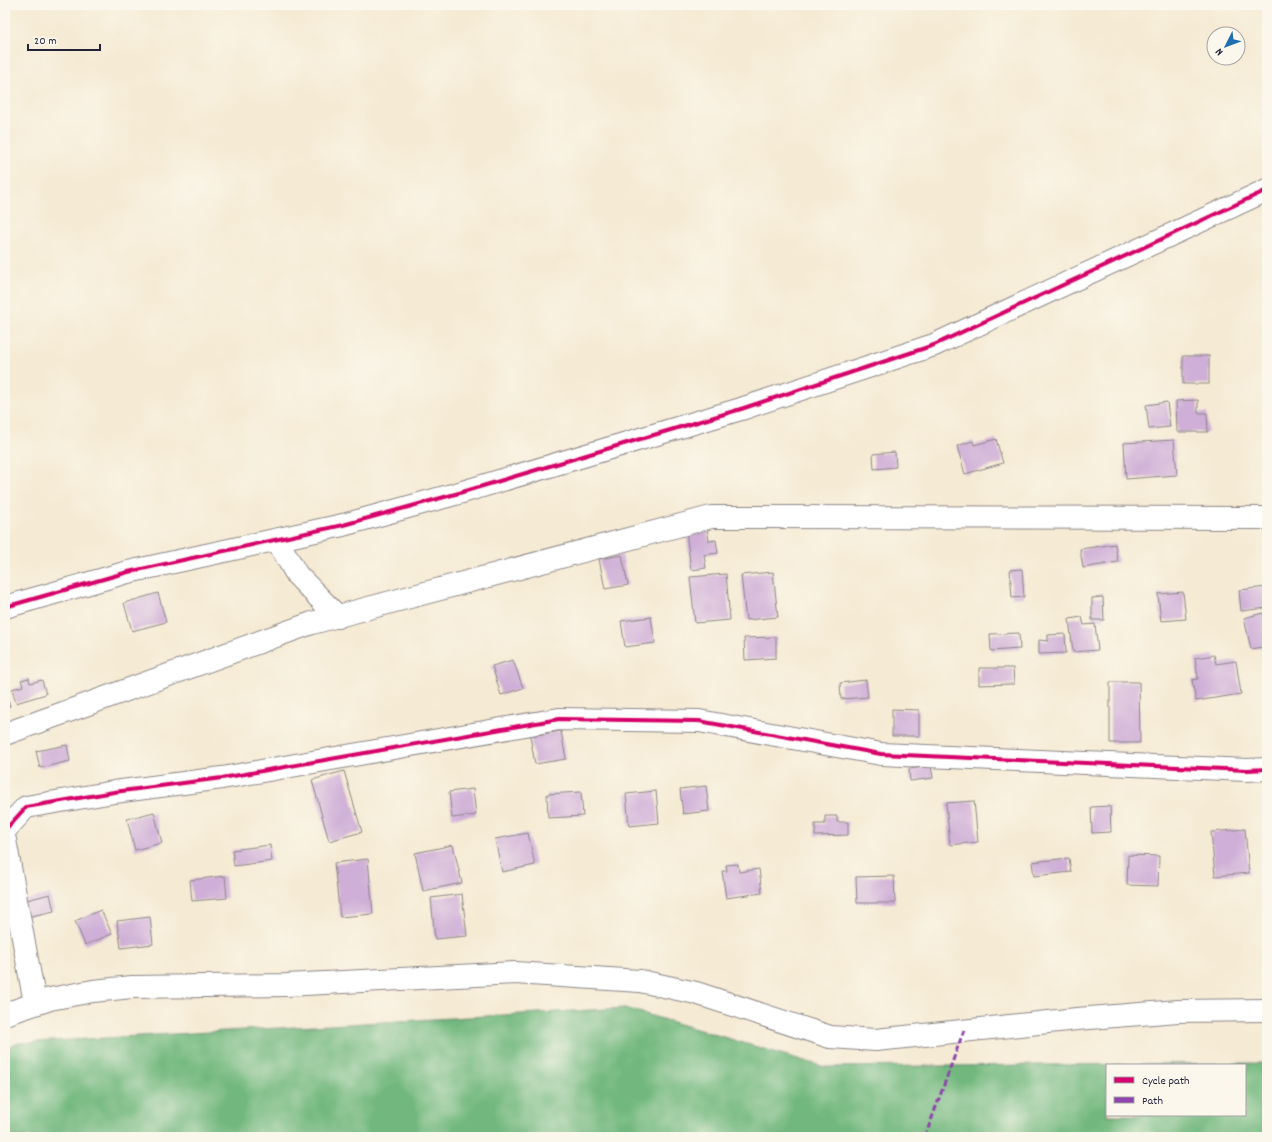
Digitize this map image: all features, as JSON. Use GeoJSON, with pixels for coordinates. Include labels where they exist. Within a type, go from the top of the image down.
{"type":"FeatureCollection","features":[{"type":"Feature","properties":{"kind":"street"},"geometry":{"type":"LineString","coordinates":[[5,607],[128,572],[344,525],[579,458],[741,409],[934,345],[1267,190]]}},
{"type":"Feature","properties":{"kind":"street"},"geometry":{"type":"LineString","coordinates":[[5,734],[312,623],[711,517],[1267,518]]}},
{"type":"Feature","properties":{"kind":"street"},"geometry":{"type":"LineString","coordinates":[[277,540],[297,575],[338,617]]}},
{"type":"Feature","properties":{"kind":"street"},"geometry":{"type":"LineString","coordinates":[[5,830],[26,807],[114,792],[222,778],[559,719],[699,721],[881,754],[1267,769]]}},
{"type":"Feature","properties":{"kind":"street"},"geometry":{"type":"LineString","coordinates":[[5,840],[35,1004]]}},
{"type":"Feature","properties":{"kind":"street"},"geometry":{"type":"LineString","coordinates":[[5,1014],[35,1004],[93,991],[132,987],[286,985],[515,973],[640,981],[696,993],[830,1037],[876,1040],[1070,1020],[1163,1013],[1267,1010]]}},
{"type":"Feature","properties":{"kind":"green space"},"geometry":{"type":"Polygon","coordinates":[[[625,1008],[825,1067],[1106,1064],[1106,1116],[1246,1116],[1246,1064],[1156,1064],[1267,1063],[1267,1137],[5,1137],[5,1048],[18,1043],[625,1008]]]}},
{"type":"Feature","properties":{"kind":"building"},"geometry":{"type":"Polygon","coordinates":[[[1183,356],[1209,356],[1209,384],[1183,384],[1183,356]]]}},
{"type":"Feature","properties":{"kind":"building"},"geometry":{"type":"Polygon","coordinates":[[[1198,400],[1198,413],[1207,413],[1208,432],[1177,432],[1176,401],[1198,400]]]}},
{"type":"Feature","properties":{"kind":"building"},"geometry":{"type":"Polygon","coordinates":[[[1167,402],[1170,427],[1149,429],[1146,405],[1167,402]]]}},
{"type":"Feature","properties":{"kind":"building"},"geometry":{"type":"Polygon","coordinates":[[[996,439],[1003,463],[965,474],[957,446],[973,441],[974,445],[996,439]]]}},
{"type":"Feature","properties":{"kind":"building"},"geometry":{"type":"Polygon","coordinates":[[[1174,440],[1177,475],[1126,479],[1124,443],[1174,440]]]}},
{"type":"Feature","properties":{"kind":"building"},"geometry":{"type":"Polygon","coordinates":[[[895,452],[896,467],[874,469],[873,454],[895,452]]]}},
{"type":"Feature","properties":{"kind":"building"},"geometry":{"type":"Polygon","coordinates":[[[707,528],[709,541],[716,540],[718,553],[704,555],[706,568],[691,570],[686,531],[707,528]]]}},
{"type":"Feature","properties":{"kind":"building"},"geometry":{"type":"Polygon","coordinates":[[[1115,544],[1118,562],[1083,568],[1080,549],[1115,544]]]}},
{"type":"Feature","properties":{"kind":"building"},"geometry":{"type":"Polygon","coordinates":[[[622,555],[628,585],[605,589],[599,559],[622,555]]]}},
{"type":"Feature","properties":{"kind":"building"},"geometry":{"type":"Polygon","coordinates":[[[1022,569],[1024,597],[1012,598],[1010,570],[1022,569]]]}},
{"type":"Feature","properties":{"kind":"building"},"geometry":{"type":"Polygon","coordinates":[[[773,572],[778,617],[746,620],[741,575],[773,572]]]}},
{"type":"Feature","properties":{"kind":"building"},"geometry":{"type":"Polygon","coordinates":[[[726,574],[730,620],[695,623],[690,577],[726,574]]]}},
{"type":"Feature","properties":{"kind":"building"},"geometry":{"type":"Polygon","coordinates":[[[1267,587],[1267,608],[1241,611],[1239,590],[1267,587]]]}},
{"type":"Feature","properties":{"kind":"building"},"geometry":{"type":"Polygon","coordinates":[[[1183,592],[1186,619],[1161,621],[1158,594],[1183,592]]]}},
{"type":"Feature","properties":{"kind":"building"},"geometry":{"type":"Polygon","coordinates":[[[158,593],[166,622],[132,631],[124,603],[158,593]]]}},
{"type":"Feature","properties":{"kind":"building"},"geometry":{"type":"Polygon","coordinates":[[[1103,597],[1104,620],[1092,620],[1092,598],[1103,597]]]}},
{"type":"Feature","properties":{"kind":"building"},"geometry":{"type":"Polygon","coordinates":[[[1263,613],[1267,623],[1267,646],[1251,649],[1244,618],[1263,613]]]}},
{"type":"Feature","properties":{"kind":"building"},"geometry":{"type":"Polygon","coordinates":[[[651,617],[655,643],[625,647],[621,621],[651,617]]]}},
{"type":"Feature","properties":{"kind":"building"},"geometry":{"type":"Polygon","coordinates":[[[1082,617],[1084,625],[1095,624],[1098,650],[1073,652],[1069,619],[1082,617]]]}},
{"type":"Feature","properties":{"kind":"building"},"geometry":{"type":"Polygon","coordinates":[[[1019,633],[1020,649],[991,651],[990,634],[1019,633]]]}},
{"type":"Feature","properties":{"kind":"building"},"geometry":{"type":"Polygon","coordinates":[[[1065,634],[1066,653],[1039,654],[1039,640],[1048,641],[1048,635],[1065,634]]]}},
{"type":"Feature","properties":{"kind":"building"},"geometry":{"type":"Polygon","coordinates":[[[776,637],[776,658],[745,660],[744,638],[776,637]]]}},
{"type":"Feature","properties":{"kind":"building"},"geometry":{"type":"Polygon","coordinates":[[[1214,655],[1216,664],[1236,661],[1241,694],[1196,701],[1192,680],[1198,679],[1195,658],[1214,655]]]}},
{"type":"Feature","properties":{"kind":"building"},"geometry":{"type":"Polygon","coordinates":[[[513,660],[523,688],[501,695],[492,666],[513,660]]]}},
{"type":"Feature","properties":{"kind":"building"},"geometry":{"type":"Polygon","coordinates":[[[979,668],[1013,668],[1014,684],[979,685],[979,668]]]}},
{"type":"Feature","properties":{"kind":"building"},"geometry":{"type":"Polygon","coordinates":[[[29,678],[30,683],[42,680],[46,694],[16,703],[12,689],[23,686],[21,680],[29,678]]]}},
{"type":"Feature","properties":{"kind":"building"},"geometry":{"type":"Polygon","coordinates":[[[866,680],[868,697],[841,699],[840,683],[866,680]]]}},
{"type":"Feature","properties":{"kind":"building"},"geometry":{"type":"Polygon","coordinates":[[[1110,682],[1139,682],[1140,743],[1110,743],[1110,682]]]}},
{"type":"Feature","properties":{"kind":"building"},"geometry":{"type":"Polygon","coordinates":[[[5,694],[10,706],[5,708],[5,694]]]}},
{"type":"Feature","properties":{"kind":"building"},"geometry":{"type":"Polygon","coordinates":[[[892,709],[919,710],[919,736],[892,736],[892,709]]]}},
{"type":"Feature","properties":{"kind":"building"},"geometry":{"type":"Polygon","coordinates":[[[561,731],[566,759],[535,764],[530,736],[561,731]]]}},
{"type":"Feature","properties":{"kind":"building"},"geometry":{"type":"Polygon","coordinates":[[[67,745],[70,761],[40,768],[36,751],[67,745]]]}},
{"type":"Feature","properties":{"kind":"building"},"geometry":{"type":"Polygon","coordinates":[[[931,766],[933,778],[910,781],[909,769],[931,766]]]}},
{"type":"Feature","properties":{"kind":"building"},"geometry":{"type":"Polygon","coordinates":[[[344,771],[362,832],[329,841],[312,780],[344,771]]]}},
{"type":"Feature","properties":{"kind":"building"},"geometry":{"type":"Polygon","coordinates":[[[706,786],[709,811],[683,814],[680,789],[706,786]]]}},
{"type":"Feature","properties":{"kind":"building"},"geometry":{"type":"Polygon","coordinates":[[[473,789],[476,815],[452,818],[449,792],[473,789]]]}},
{"type":"Feature","properties":{"kind":"building"},"geometry":{"type":"Polygon","coordinates":[[[656,791],[659,823],[629,826],[626,794],[656,791]]]}},
{"type":"Feature","properties":{"kind":"building"},"geometry":{"type":"Polygon","coordinates":[[[581,792],[583,816],[548,818],[547,794],[581,792]]]}},
{"type":"Feature","properties":{"kind":"building"},"geometry":{"type":"Polygon","coordinates":[[[974,801],[978,842],[950,845],[946,803],[974,801]]]}},
{"type":"Feature","properties":{"kind":"building"},"geometry":{"type":"Polygon","coordinates":[[[1110,806],[1111,832],[1092,833],[1091,807],[1110,806]]]}},
{"type":"Feature","properties":{"kind":"building"},"geometry":{"type":"Polygon","coordinates":[[[154,812],[162,843],[135,850],[127,819],[154,812]]]}},
{"type":"Feature","properties":{"kind":"building"},"geometry":{"type":"Polygon","coordinates":[[[825,816],[837,816],[837,822],[848,822],[848,835],[815,836],[815,824],[825,824],[825,816]]]}},
{"type":"Feature","properties":{"kind":"building"},"geometry":{"type":"Polygon","coordinates":[[[1245,829],[1249,873],[1215,876],[1211,832],[1245,829]]]}},
{"type":"Feature","properties":{"kind":"building"},"geometry":{"type":"Polygon","coordinates":[[[528,833],[535,865],[502,872],[495,839],[528,833]]]}},
{"type":"Feature","properties":{"kind":"building"},"geometry":{"type":"Polygon","coordinates":[[[270,845],[272,861],[234,866],[232,850],[270,845]]]}},
{"type":"Feature","properties":{"kind":"building"},"geometry":{"type":"Polygon","coordinates":[[[453,845],[462,883],[423,891],[415,853],[453,845]]]}},
{"type":"Feature","properties":{"kind":"building"},"geometry":{"type":"Polygon","coordinates":[[[1128,855],[1159,856],[1158,886],[1127,885],[1128,855]]]}},
{"type":"Feature","properties":{"kind":"building"},"geometry":{"type":"Polygon","coordinates":[[[1069,858],[1071,872],[1034,876],[1032,862],[1069,858]]]}},
{"type":"Feature","properties":{"kind":"building"},"geometry":{"type":"Polygon","coordinates":[[[368,859],[373,914],[340,917],[334,863],[368,859]]]}},
{"type":"Feature","properties":{"kind":"building"},"geometry":{"type":"Polygon","coordinates":[[[738,864],[739,872],[759,869],[762,893],[726,898],[722,871],[727,871],[726,865],[738,864]]]}},
{"type":"Feature","properties":{"kind":"building"},"geometry":{"type":"Polygon","coordinates":[[[225,876],[227,898],[192,901],[190,880],[225,876]]]}},
{"type":"Feature","properties":{"kind":"building"},"geometry":{"type":"Polygon","coordinates":[[[894,876],[895,903],[857,903],[856,877],[894,876]]]}},
{"type":"Feature","properties":{"kind":"building"},"geometry":{"type":"Polygon","coordinates":[[[50,894],[54,911],[27,917],[23,901],[50,894]]]}},
{"type":"Feature","properties":{"kind":"building"},"geometry":{"type":"Polygon","coordinates":[[[462,894],[467,936],[435,939],[431,898],[462,894]]]}},
{"type":"Feature","properties":{"kind":"building"},"geometry":{"type":"Polygon","coordinates":[[[101,910],[112,934],[85,945],[75,921],[101,910]]]}},
{"type":"Feature","properties":{"kind":"building"},"geometry":{"type":"Polygon","coordinates":[[[150,917],[153,944],[121,948],[117,921],[150,917]]]}},
{"type":"Feature","properties":{"kind":"marked path"},"geometry":{"type":"LineString","coordinates":[[925,1137],[964,1030]]}},
{"type":"Feature","properties":{"kind":"cycle path"},"geometry":{"type":"LineString","coordinates":[[5,607],[128,572],[343,525],[459,493],[741,409],[934,345],[1267,190]]}},
{"type":"Feature","properties":{"kind":"cycle path"},"geometry":{"type":"LineString","coordinates":[[5,830],[26,807],[114,792],[222,778],[559,719],[699,721],[881,754],[1247,770],[1267,769]]}}]}
